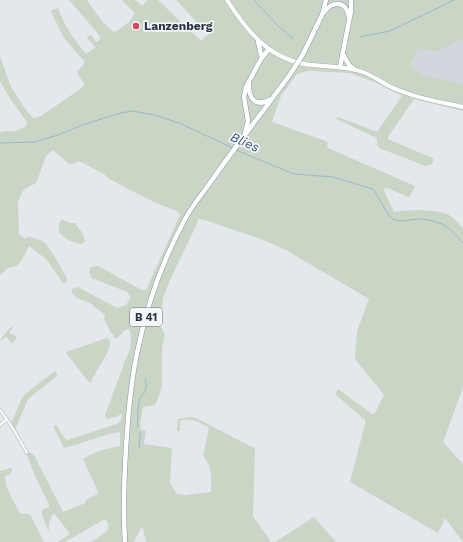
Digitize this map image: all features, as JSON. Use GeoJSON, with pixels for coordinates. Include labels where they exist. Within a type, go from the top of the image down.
{"type":"FeatureCollection","features":[{"type":"Feature","properties":{"kind":"highway","name":"B 41"},"geometry":{"type":"LineString","coordinates":[[125,542],[124,497],[126,440],[136,359],[144,322],[162,268],[186,218],[244,136],[274,97],[303,54],[322,14],[326,0]]}},
{"type":"Feature","properties":{"kind":"highway"},"geometry":{"type":"LineString","coordinates":[[341,67],[349,19],[352,11],[351,0]]}},
{"type":"Feature","properties":{"kind":"highway"},"geometry":{"type":"LineString","coordinates":[[322,14],[332,4],[338,4],[344,6],[349,19]]}},
{"type":"Feature","properties":{"kind":"highway"},"geometry":{"type":"LineString","coordinates":[[258,41],[261,57]]}},
{"type":"Feature","properties":{"kind":"highway"},"geometry":{"type":"LineString","coordinates":[[244,136],[248,121],[244,97],[246,87],[261,57],[268,48]]}},
{"type":"Feature","properties":{"kind":"highway"},"geometry":{"type":"LineString","coordinates":[[344,54],[350,65],[355,70]]}},
{"type":"Feature","properties":{"kind":"highway"},"geometry":{"type":"LineString","coordinates":[[249,83],[248,90],[251,97],[258,102],[267,101],[274,97]]}},
{"type":"Feature","properties":{"kind":"main road"},"geometry":{"type":"LineString","coordinates":[[227,0],[242,22],[258,41],[283,57],[297,63],[341,67],[355,70],[371,75],[396,90],[407,94],[463,107]]}},
{"type":"Feature","properties":{"kind":"street"},"geometry":{"type":"LineString","coordinates":[[0,410],[27,453]]}},
{"type":"Feature","properties":{"kind":"street"},"geometry":{"type":"LineString","coordinates":[[0,425],[7,419]]}},
{"type":"Feature","properties":{"kind":"shaded area"},"geometry":{"type":"Polygon","coordinates":[[[463,39],[463,85],[456,82],[420,75],[410,64],[419,48],[436,52],[463,39]]]}},
{"type":"Feature","properties":{"kind":"green space"},"geometry":{"type":"Polygon","coordinates":[[[69,0],[87,0],[104,23],[115,32],[129,22],[135,13],[122,0],[135,0],[143,5],[147,0],[158,0],[201,41],[208,34],[176,0],[463,0],[463,39],[436,52],[419,49],[410,64],[422,75],[463,85],[463,111],[414,99],[388,137],[388,139],[432,158],[434,160],[432,164],[426,166],[379,148],[377,138],[336,119],[338,117],[377,132],[402,96],[374,82],[350,73],[308,71],[297,74],[281,96],[272,122],[326,141],[328,143],[328,148],[415,186],[408,197],[385,187],[384,191],[394,212],[421,210],[442,212],[452,217],[463,229],[463,387],[443,442],[463,464],[463,542],[445,518],[438,533],[350,482],[365,420],[335,394],[338,389],[372,414],[375,413],[384,395],[355,359],[357,331],[369,299],[286,250],[263,240],[202,219],[198,219],[163,298],[161,327],[165,334],[162,348],[162,387],[155,405],[143,407],[140,423],[141,430],[146,430],[144,444],[172,448],[170,483],[177,494],[185,495],[211,492],[211,473],[203,456],[209,428],[195,421],[184,420],[180,421],[180,431],[177,431],[178,419],[189,417],[196,418],[252,447],[255,447],[253,516],[271,542],[146,542],[143,528],[141,528],[134,542],[92,542],[107,531],[108,522],[103,520],[65,542],[57,542],[70,534],[54,513],[51,517],[48,530],[42,510],[50,507],[26,453],[29,452],[34,455],[63,512],[83,504],[86,500],[97,494],[98,492],[83,459],[96,453],[119,446],[120,432],[64,448],[53,426],[56,425],[67,441],[117,424],[121,421],[121,414],[116,417],[106,419],[105,415],[131,343],[131,334],[129,329],[125,330],[117,338],[114,338],[114,335],[111,333],[104,319],[105,315],[90,303],[77,298],[72,293],[72,289],[78,287],[117,308],[126,305],[131,297],[127,292],[92,278],[89,272],[91,267],[98,266],[142,290],[146,290],[180,215],[177,211],[156,203],[128,189],[79,161],[70,165],[53,150],[46,156],[36,183],[23,190],[18,202],[19,234],[25,239],[29,236],[41,240],[47,245],[67,278],[67,282],[63,283],[46,259],[29,246],[21,262],[16,266],[8,268],[0,275],[0,132],[14,132],[26,126],[27,122],[9,97],[0,81],[0,56],[11,87],[33,118],[41,116],[83,87],[84,84],[77,72],[84,64],[84,61],[64,38],[51,12],[52,10],[58,8],[70,32],[86,54],[96,48],[87,38],[88,36],[91,35],[96,42],[100,39],[99,35],[69,0]]]}},
{"type":"Feature","properties":{"kind":"green space"},"geometry":{"type":"Polygon","coordinates":[[[62,219],[70,223],[75,223],[83,234],[85,241],[81,244],[71,241],[63,236],[59,229],[59,224],[62,219]]]}},
{"type":"Feature","properties":{"kind":"green space"},"geometry":{"type":"Polygon","coordinates":[[[15,324],[9,333],[17,337],[13,343],[5,337],[0,340],[8,330],[15,324]]]}},
{"type":"Feature","properties":{"kind":"green space"},"geometry":{"type":"Polygon","coordinates":[[[107,338],[110,342],[109,348],[90,383],[66,352],[107,338]]]}},
{"type":"Feature","properties":{"kind":"green space"},"geometry":{"type":"Polygon","coordinates":[[[55,371],[58,375],[28,399],[15,430],[11,424],[22,398],[26,393],[55,371]]]}},
{"type":"Feature","properties":{"kind":"green space"},"geometry":{"type":"Polygon","coordinates":[[[11,468],[11,474],[5,476],[6,485],[10,495],[20,513],[29,514],[31,516],[44,542],[0,542],[0,471],[11,468]]]}},
{"type":"Feature","properties":{"kind":"green space"},"geometry":{"type":"Polygon","coordinates":[[[314,517],[336,542],[275,542],[314,517]]]}},
{"type":"Feature","properties":{"kind":"waterway"},"geometry":{"type":"LineString","coordinates":[[254,0],[277,25],[293,39]]}},
{"type":"Feature","properties":{"kind":"waterway"},"geometry":{"type":"LineString","coordinates":[[360,37],[390,31],[454,0]]}},
{"type":"Feature","properties":{"kind":"waterway","name":"Blies"},"geometry":{"type":"LineString","coordinates":[[0,143],[34,142],[58,135],[85,124],[132,111],[155,115],[179,123],[233,148]]}},
{"type":"Feature","properties":{"kind":"waterway","name":"Blies"},"geometry":{"type":"LineString","coordinates":[[236,150],[294,174],[333,177],[373,189],[390,217],[393,219],[400,221],[422,219],[443,224],[463,243]]}},
{"type":"Feature","properties":{"kind":"waterway"},"geometry":{"type":"LineString","coordinates":[[138,428],[139,404],[140,398],[146,389],[145,379]]}},
{"type":"Feature","properties":{"kind":"waterway"},"geometry":{"type":"LineString","coordinates":[[139,448],[140,432]]}},
{"type":"Feature","properties":{"kind":"place","name":"Lanzenberg"},"geometry":{"type":"Point","coordinates":[136,26]}}]}
